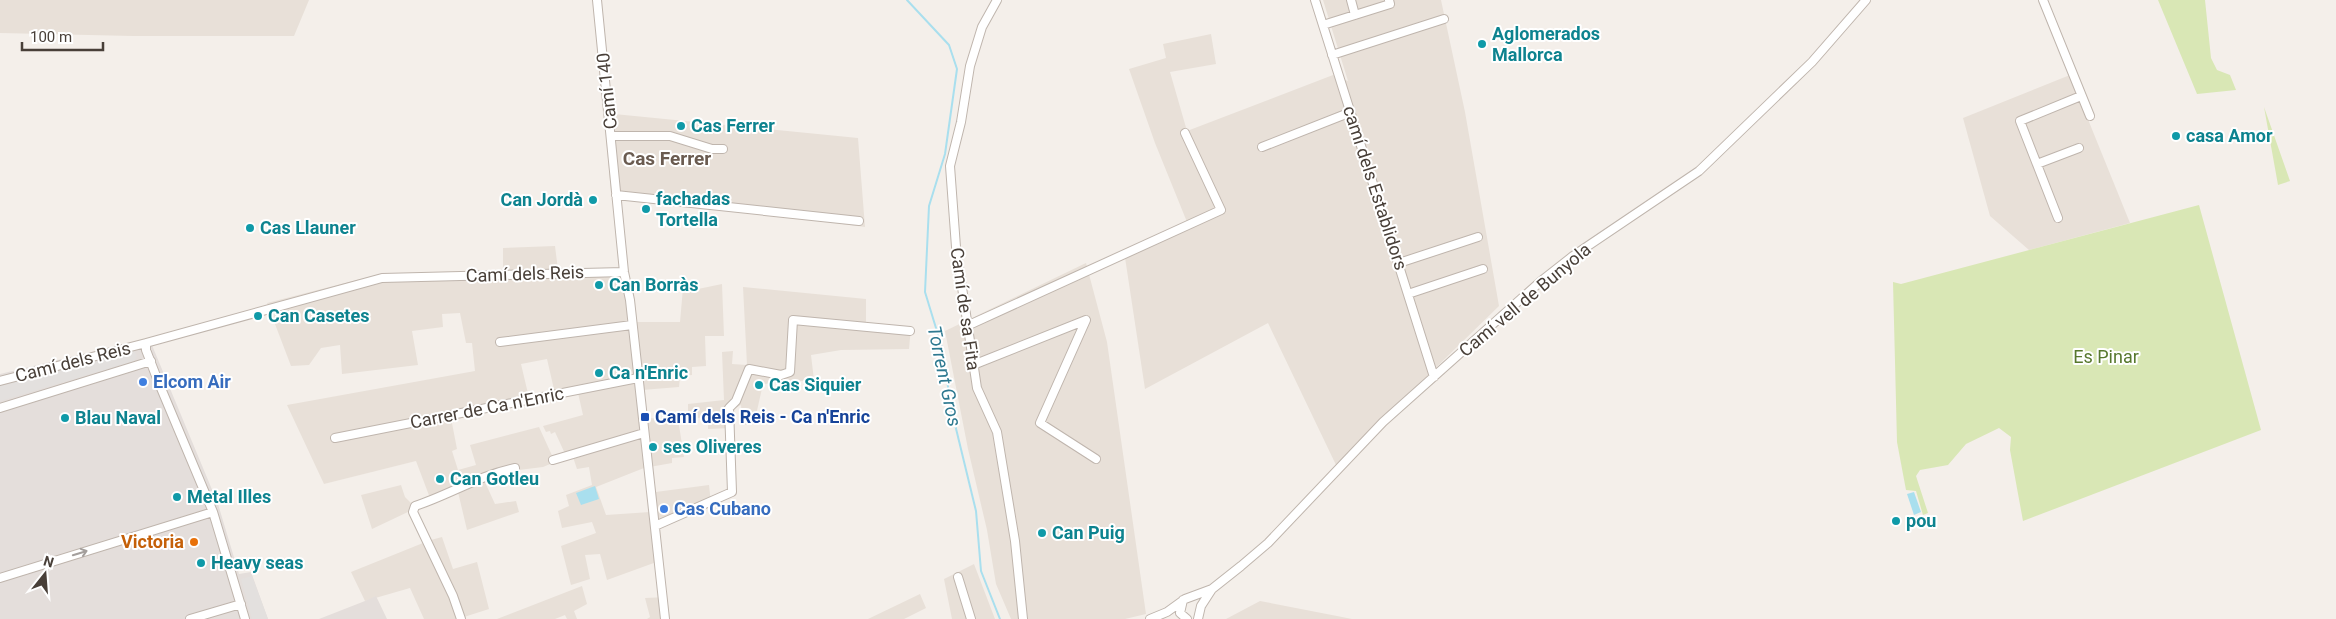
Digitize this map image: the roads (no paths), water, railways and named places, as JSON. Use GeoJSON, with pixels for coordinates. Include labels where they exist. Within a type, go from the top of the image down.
{"type":"FeatureCollection","features":[{"type":"Feature","properties":{"kind":"street","name":"Camí 140"},"geometry":{"type":"LineString","coordinates":[[596,0],[612,136],[624,272]]}},
{"type":"Feature","properties":{"kind":"street","name":"Camí de sa Fita"},"geometry":{"type":"LineString","coordinates":[[997,0],[982,26],[970,66],[961,122],[950,166],[956,247],[969,325],[976,388],[997,432],[1012,522],[1023,619]]}},
{"type":"Feature","properties":{"kind":"street","name":"camí dels Establidors"},"geometry":{"type":"LineString","coordinates":[[1315,0],[1434,377]]}},
{"type":"Feature","properties":{"kind":"street"},"geometry":{"type":"LineString","coordinates":[[1351,0],[1355,14]]}},
{"type":"Feature","properties":{"kind":"street"},"geometry":{"type":"LineString","coordinates":[[1323,25],[1390,4],[1389,0]]}},
{"type":"Feature","properties":{"kind":"street","name":"Camí vell de Bunyola"},"geometry":{"type":"LineString","coordinates":[[1150,619],[1167,612],[1186,599],[1212,588],[1268,543],[1383,422],[1540,282],[1573,256],[1699,171],[1812,62],[1866,0]]}},
{"type":"Feature","properties":{"kind":"street"},"geometry":{"type":"LineString","coordinates":[[2043,0],[2090,116]]}},
{"type":"Feature","properties":{"kind":"street"},"geometry":{"type":"LineString","coordinates":[[1332,55],[1444,19]]}},
{"type":"Feature","properties":{"kind":"street"},"geometry":{"type":"LineString","coordinates":[[2058,218],[2020,120],[2082,96]]}},
{"type":"Feature","properties":{"kind":"street"},"geometry":{"type":"LineString","coordinates":[[1262,147],[1351,112]]}},
{"type":"Feature","properties":{"kind":"street"},"geometry":{"type":"LineString","coordinates":[[969,325],[1221,210],[1185,133]]}},
{"type":"Feature","properties":{"kind":"street"},"geometry":{"type":"LineString","coordinates":[[612,136],[670,136],[712,149],[723,149]]}},
{"type":"Feature","properties":{"kind":"street"},"geometry":{"type":"LineString","coordinates":[[2037,164],[2079,148]]}},
{"type":"Feature","properties":{"kind":"street"},"geometry":{"type":"LineString","coordinates":[[616,195],[859,221]]}},
{"type":"Feature","properties":{"kind":"street"},"geometry":{"type":"LineString","coordinates":[[1399,263],[1478,237]]}},
{"type":"Feature","properties":{"kind":"street"},"geometry":{"type":"LineString","coordinates":[[1408,294],[1483,269]]}},
{"type":"Feature","properties":{"kind":"street"},"geometry":{"type":"LineString","coordinates":[[624,272],[632,325],[665,619]]}},
{"type":"Feature","properties":{"kind":"street","name":"Camí dels Reis"},"geometry":{"type":"LineString","coordinates":[[0,381],[146,344],[382,278],[624,272]]}},
{"type":"Feature","properties":{"kind":"street"},"geometry":{"type":"LineString","coordinates":[[654,526],[732,492],[729,408],[736,401],[749,369],[781,375],[790,372],[793,320],[910,330]]}},
{"type":"Feature","properties":{"kind":"street"},"geometry":{"type":"LineString","coordinates":[[973,365],[1086,320],[1040,423],[1096,459]]}},
{"type":"Feature","properties":{"kind":"street"},"geometry":{"type":"LineString","coordinates":[[500,342],[632,325]]}},
{"type":"Feature","properties":{"kind":"street","name":"Camí dels Reis"},"geometry":{"type":"LineString","coordinates":[[146,344],[146,350],[213,512],[246,619]]}},
{"type":"Feature","properties":{"kind":"street"},"geometry":{"type":"LineString","coordinates":[[0,408],[151,361]]}},
{"type":"Feature","properties":{"kind":"street","name":"Carrer de Ca n'Enric"},"geometry":{"type":"LineString","coordinates":[[335,438],[638,378]]}},
{"type":"Feature","properties":{"kind":"street"},"geometry":{"type":"LineString","coordinates":[[553,460],[644,433]]}},
{"type":"Feature","properties":{"kind":"street"},"geometry":{"type":"LineString","coordinates":[[461,619],[454,596],[413,512],[415,506],[440,498],[497,472],[515,468]]}},
{"type":"Feature","properties":{"kind":"street"},"geometry":{"type":"LineString","coordinates":[[0,578],[213,512]]}},
{"type":"Feature","properties":{"kind":"street"},"geometry":{"type":"LineString","coordinates":[[958,577],[971,619]]}},
{"type":"Feature","properties":{"kind":"street","name":"Camí vell de Bunyola"},"geometry":{"type":"LineString","coordinates":[[1196,618],[1212,588]]}},
{"type":"Feature","properties":{"kind":"street"},"geometry":{"type":"LineString","coordinates":[[1167,612],[1184,616],[1181,603],[1186,599],[1195,599],[1201,606]]}},
{"type":"Feature","properties":{"kind":"street"},"geometry":{"type":"LineString","coordinates":[[190,619],[241,604]]}},
{"type":"Feature","properties":{"kind":"water"},"geometry":{"type":"Polygon","coordinates":[[[595,486],[599,499],[581,505],[576,493],[595,486]]]}},
{"type":"Feature","properties":{"kind":"water"},"geometry":{"type":"Polygon","coordinates":[[[1914,492],[1921,512],[1914,515],[1907,494],[1914,492]]]}},
{"type":"Feature","properties":{"kind":"waterway","name":"Torrent Gros"},"geometry":{"type":"LineString","coordinates":[[907,0],[949,45],[957,69],[945,154],[929,206],[925,292],[943,351],[951,408],[976,511],[981,571],[1000,619]]}},
{"type":"Feature","properties":{"kind":"place","name":"Aglomerados Mallorca"},"geometry":{"type":"Point","coordinates":[1482,44]}},
{"type":"Feature","properties":{"kind":"place","name":"Cas Ferrer"},"geometry":{"type":"Point","coordinates":[681,126]}},
{"type":"Feature","properties":{"kind":"place","name":"casa Amor"},"geometry":{"type":"Point","coordinates":[2176,136]}},
{"type":"Feature","properties":{"kind":"place","name":"Can Jordà"},"geometry":{"type":"Point","coordinates":[593,200]}},
{"type":"Feature","properties":{"kind":"place","name":"fachadas Tortella"},"geometry":{"type":"Point","coordinates":[646,209]}},
{"type":"Feature","properties":{"kind":"place","name":"Cas Llauner"},"geometry":{"type":"Point","coordinates":[250,228]}},
{"type":"Feature","properties":{"kind":"place","name":"Can Borràs"},"geometry":{"type":"Point","coordinates":[599,285]}},
{"type":"Feature","properties":{"kind":"place","name":"Can Casetes"},"geometry":{"type":"Point","coordinates":[258,316]}},
{"type":"Feature","properties":{"kind":"place","name":"Ca n'Enric"},"geometry":{"type":"Point","coordinates":[599,373]}},
{"type":"Feature","properties":{"kind":"place","name":"Elcom Air"},"geometry":{"type":"Point","coordinates":[143,382]}},
{"type":"Feature","properties":{"kind":"place","name":"Cas Siquier"},"geometry":{"type":"Point","coordinates":[759,385]}},
{"type":"Feature","properties":{"kind":"place","name":"Camí dels Reis - Ca n'Enric"},"geometry":{"type":"Point","coordinates":[645,417]}},
{"type":"Feature","properties":{"kind":"place","name":"Blau Naval"},"geometry":{"type":"Point","coordinates":[65,418]}},
{"type":"Feature","properties":{"kind":"place","name":"ses Oliveres"},"geometry":{"type":"Point","coordinates":[653,447]}},
{"type":"Feature","properties":{"kind":"place","name":"Can Gotleu"},"geometry":{"type":"Point","coordinates":[440,479]}},
{"type":"Feature","properties":{"kind":"place","name":"Metal Illes"},"geometry":{"type":"Point","coordinates":[177,497]}},
{"type":"Feature","properties":{"kind":"place","name":"Cas Cubano"},"geometry":{"type":"Point","coordinates":[664,509]}},
{"type":"Feature","properties":{"kind":"place","name":"pou"},"geometry":{"type":"Point","coordinates":[1896,521]}},
{"type":"Feature","properties":{"kind":"place","name":"Can Puig"},"geometry":{"type":"Point","coordinates":[1042,533]}},
{"type":"Feature","properties":{"kind":"place","name":"Victoria"},"geometry":{"type":"Point","coordinates":[194,542]}},
{"type":"Feature","properties":{"kind":"place","name":"Heavy seas"},"geometry":{"type":"Point","coordinates":[201,563]}},
{"type":"Feature","properties":{"kind":"district","name":"Cas Ferrer"},"geometry":{"type":"Point","coordinates":[667,158]}},
{"type":"Feature","properties":{"kind":"park label","name":"Es Pinar"},"geometry":{"type":"Point","coordinates":[2106,357]}}]}
